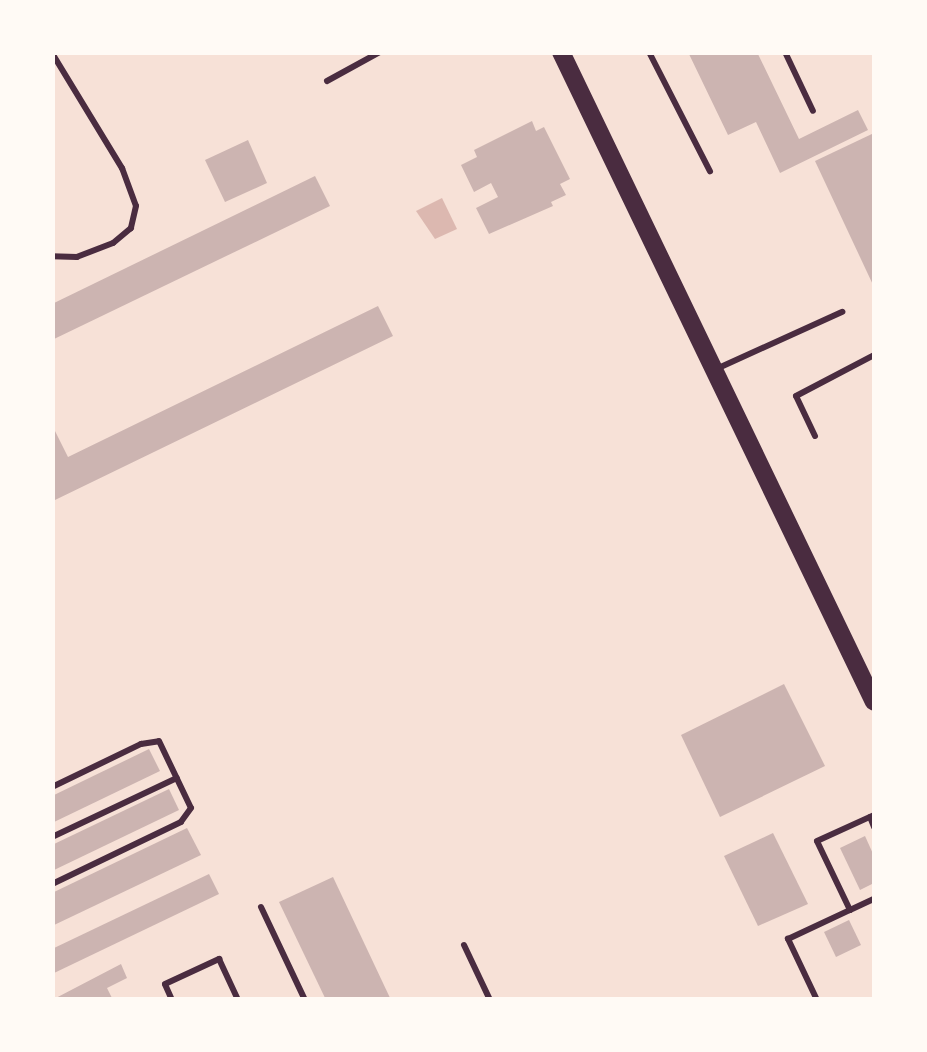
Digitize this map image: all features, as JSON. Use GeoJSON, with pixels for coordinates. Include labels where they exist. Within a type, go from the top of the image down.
{"type":"FeatureCollection","features":[{"type":"Feature","properties":{"kind":"main road"},"geometry":{"type":"LineString","coordinates":[[565,54],[874,702]]}},
{"type":"Feature","properties":{"kind":"lane"},"geometry":{"type":"LineString","coordinates":[[52,52],[122,168],[136,206],[131,228],[113,242],[77,257],[52,256]]}},
{"type":"Feature","properties":{"kind":"lane"},"geometry":{"type":"LineString","coordinates":[[327,80],[380,52]]}},
{"type":"Feature","properties":{"kind":"lane"},"geometry":{"type":"LineString","coordinates":[[648,52],[710,171]]}},
{"type":"Feature","properties":{"kind":"lane"},"geometry":{"type":"LineString","coordinates":[[786,52],[813,111]]}},
{"type":"Feature","properties":{"kind":"lane"},"geometry":{"type":"LineString","coordinates":[[713,370],[842,312]]}},
{"type":"Feature","properties":{"kind":"lane"},"geometry":{"type":"LineString","coordinates":[[815,436],[796,396],[874,356]]}},
{"type":"Feature","properties":{"kind":"lane"},"geometry":{"type":"LineString","coordinates":[[52,787],[141,744],[159,741],[192,808],[181,822],[52,884]]}},
{"type":"Feature","properties":{"kind":"lane"},"geometry":{"type":"LineString","coordinates":[[52,837],[177,778]]}},
{"type":"Feature","properties":{"kind":"lane"},"geometry":{"type":"LineString","coordinates":[[850,910],[817,842],[872,816],[874,827]]}},
{"type":"Feature","properties":{"kind":"lane"},"geometry":{"type":"LineString","coordinates":[[817,1000],[788,940],[874,900]]}},
{"type":"Feature","properties":{"kind":"lane"},"geometry":{"type":"LineString","coordinates":[[261,906],[306,1000]]}},
{"type":"Feature","properties":{"kind":"lane"},"geometry":{"type":"LineString","coordinates":[[464,945],[490,1000]]}},
{"type":"Feature","properties":{"kind":"lane"},"geometry":{"type":"LineString","coordinates":[[172,1000],[164,984],[219,959],[238,1000]]}},
{"type":"Feature","properties":{"kind":"shaded area"},"geometry":{"type":"Polygon","coordinates":[[[442,198],[457,229],[435,239],[416,211],[442,198]]]}},
{"type":"Feature","properties":{"kind":"building"},"geometry":{"type":"Polygon","coordinates":[[[688,52],[757,52],[799,139],[858,110],[868,130],[780,173],[756,122],[728,135],[688,52]]]}},
{"type":"Feature","properties":{"kind":"building"},"geometry":{"type":"Polygon","coordinates":[[[532,121],[536,131],[544,127],[570,179],[560,184],[566,195],[551,202],[553,206],[489,234],[476,208],[498,197],[491,183],[474,192],[461,165],[477,157],[474,150],[532,121]]]}},
{"type":"Feature","properties":{"kind":"building"},"geometry":{"type":"Polygon","coordinates":[[[874,133],[874,287],[815,161],[874,133]]]}},
{"type":"Feature","properties":{"kind":"building"},"geometry":{"type":"Polygon","coordinates":[[[248,140],[267,183],[225,202],[205,160],[248,140]]]}},
{"type":"Feature","properties":{"kind":"building"},"geometry":{"type":"Polygon","coordinates":[[[315,176],[330,206],[52,340],[52,304],[315,176]]]}},
{"type":"Feature","properties":{"kind":"building"},"geometry":{"type":"Polygon","coordinates":[[[378,306],[393,336],[55,500],[52,425],[68,457],[378,306]]]}},
{"type":"Feature","properties":{"kind":"building"},"geometry":{"type":"Polygon","coordinates":[[[784,684],[825,766],[720,817],[681,735],[784,684]]]}},
{"type":"Feature","properties":{"kind":"building"},"geometry":{"type":"Polygon","coordinates":[[[149,749],[160,771],[52,823],[52,796],[149,749]]]}},
{"type":"Feature","properties":{"kind":"building"},"geometry":{"type":"Polygon","coordinates":[[[169,789],[179,810],[52,871],[52,845],[169,789]]]}},
{"type":"Feature","properties":{"kind":"building"},"geometry":{"type":"Polygon","coordinates":[[[187,828],[201,855],[52,926],[52,893],[187,828]]]}},
{"type":"Feature","properties":{"kind":"building"},"geometry":{"type":"Polygon","coordinates":[[[773,833],[808,904],[758,926],[724,856],[773,833]]]}},
{"type":"Feature","properties":{"kind":"building"},"geometry":{"type":"Polygon","coordinates":[[[865,836],[874,856],[874,883],[860,890],[840,848],[865,836]]]}},
{"type":"Feature","properties":{"kind":"building"},"geometry":{"type":"Polygon","coordinates":[[[209,874],[219,894],[52,974],[52,949],[209,874]]]}},
{"type":"Feature","properties":{"kind":"building"},"geometry":{"type":"Polygon","coordinates":[[[333,877],[391,1000],[326,1000],[279,902],[333,877]]]}},
{"type":"Feature","properties":{"kind":"building"},"geometry":{"type":"Polygon","coordinates":[[[849,920],[861,945],[836,957],[824,932],[849,920]]]}},
{"type":"Feature","properties":{"kind":"building"},"geometry":{"type":"Polygon","coordinates":[[[121,964],[127,978],[107,988],[113,1000],[52,1000],[121,964]]]}}]}
